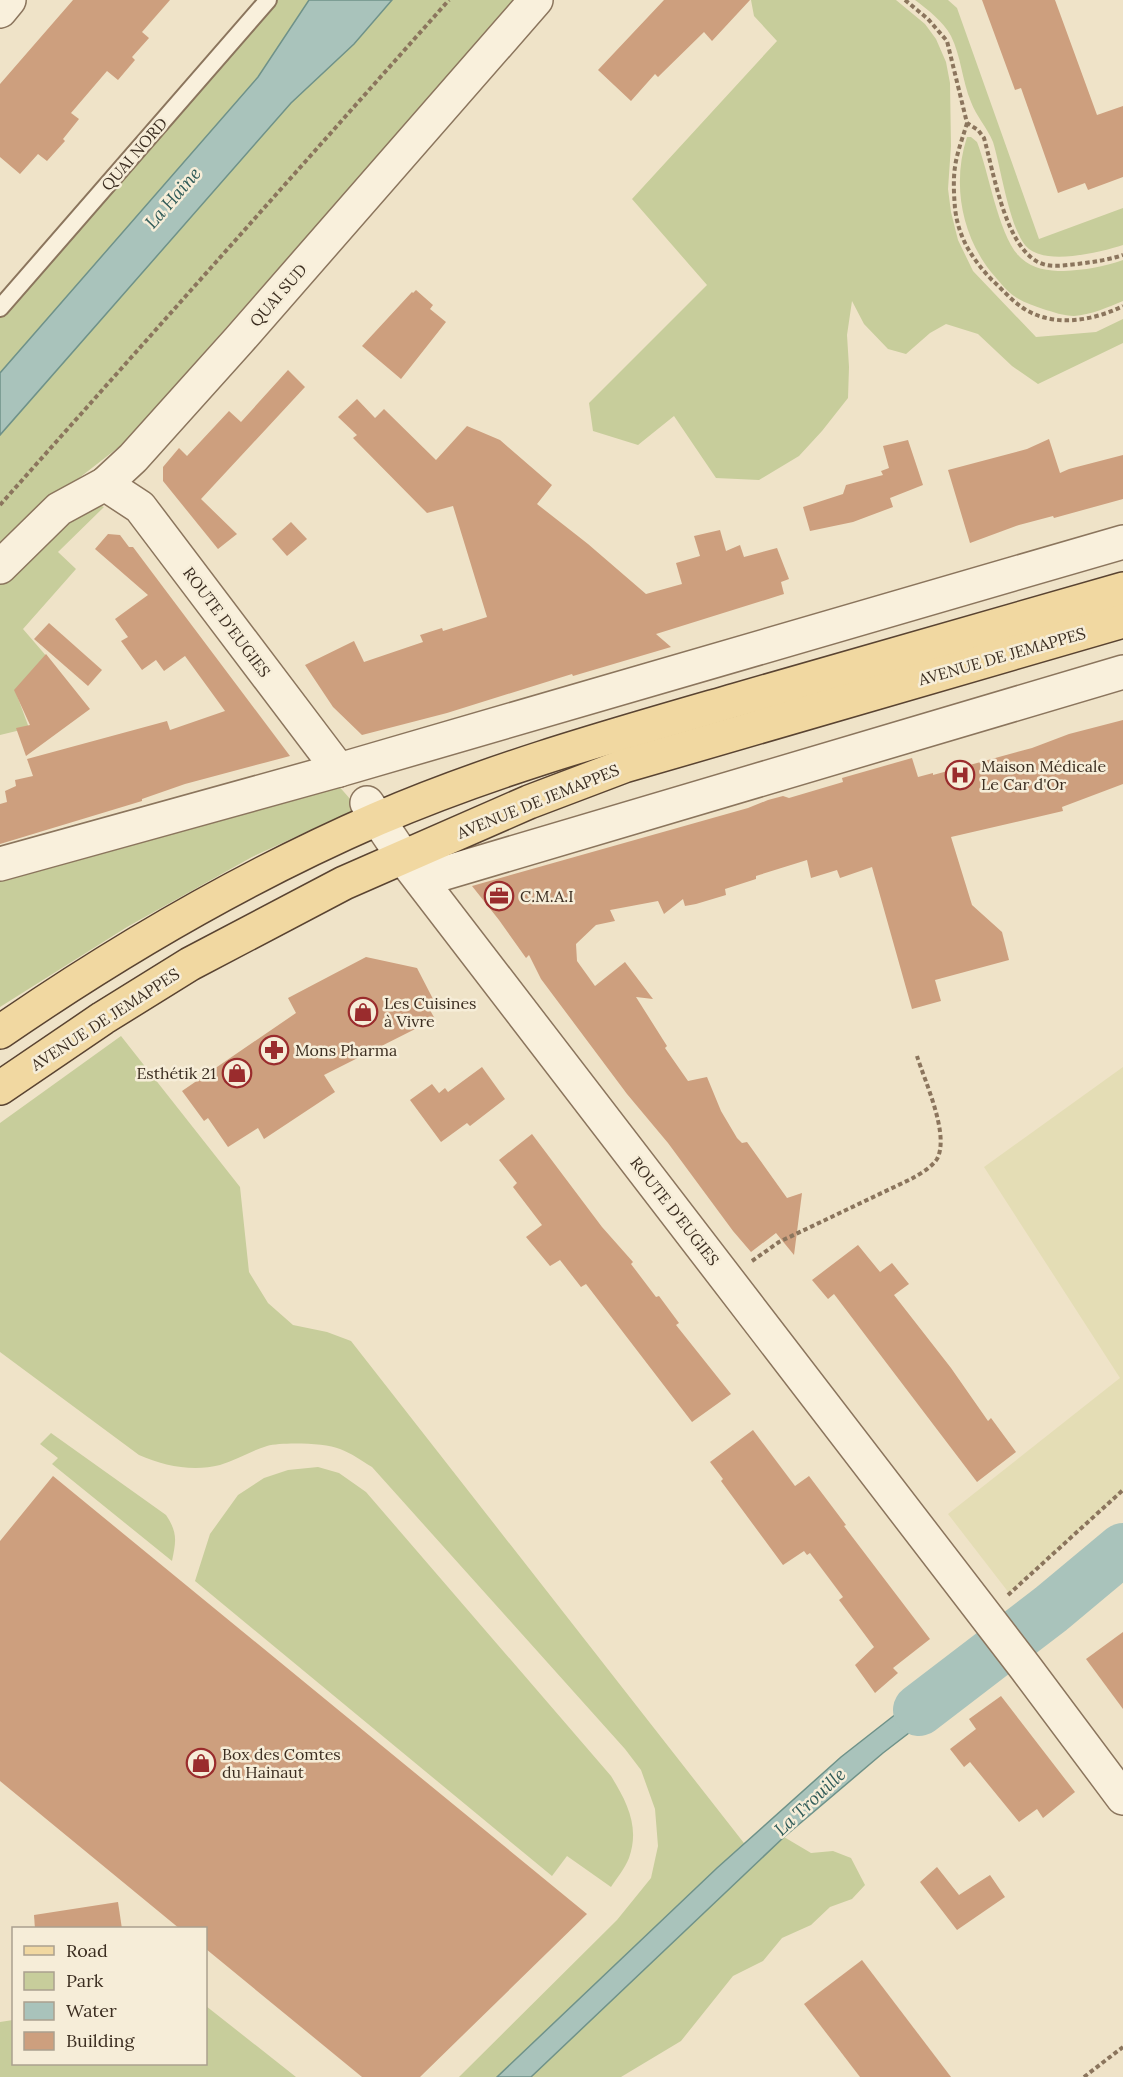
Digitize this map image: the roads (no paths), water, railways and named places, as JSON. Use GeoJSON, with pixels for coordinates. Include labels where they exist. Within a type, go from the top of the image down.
{"type":"FeatureCollection","features":[{"type":"Feature","properties":{"kind":"main road","name":"AVENUE DE JEMAPPES"},"geometry":{"type":"LineString","coordinates":[[0,1032],[125,949],[373,811],[456,788],[549,756],[1123,589]]}},
{"type":"Feature","properties":{"kind":"main road","name":"AVENUE DE JEMAPPES"},"geometry":{"type":"LineString","coordinates":[[0,1088],[103,1018],[190,964],[344,883],[412,868],[529,802],[624,766],[1123,621]]}},
{"type":"Feature","properties":{"kind":"street"},"geometry":{"type":"LineString","coordinates":[[0,11],[9,0]]}},
{"type":"Feature","properties":{"kind":"street","name":"QUAI SUD"},"geometry":{"type":"LineString","coordinates":[[0,567],[59,509],[105,484],[133,458],[536,0]]}},
{"type":"Feature","properties":{"kind":"street","name":"ROUTE D'EUGIES"},"geometry":{"type":"LineString","coordinates":[[105,484],[140,507],[339,770]]}},
{"type":"Feature","properties":{"kind":"street"},"geometry":{"type":"LineString","coordinates":[[0,864],[339,770],[1123,542]]}},
{"type":"Feature","properties":{"kind":"street","name":"AVENUE DE JEMAPPES"},"geometry":{"type":"LineString","coordinates":[[412,868],[1123,672]]}},
{"type":"Feature","properties":{"kind":"street","name":"ROUTE D'EUGIES"},"geometry":{"type":"LineString","coordinates":[[373,811],[412,868],[1123,1798]]}},
{"type":"Feature","properties":{"kind":"lane","name":"QUAI NORD"},"geometry":{"type":"LineString","coordinates":[[0,308],[268,0]]}},
{"type":"Feature","properties":{"kind":"water","name":"La Haine"},"geometry":{"type":"Polygon","coordinates":[[[309,0],[392,0],[354,44],[291,103],[0,435],[0,373],[258,77],[309,0]]]}},
{"type":"Feature","properties":{"kind":"water"},"geometry":{"type":"Polygon","coordinates":[[[1123,1534],[1123,1566],[1044,1630],[1031,1610],[1123,1534]]]}},
{"type":"Feature","properties":{"kind":"water"},"geometry":{"type":"Polygon","coordinates":[[[970,1656],[984,1675],[883,1753],[784,1837],[531,2077],[497,2077],[717,1868],[841,1757],[970,1656]]]}},
{"type":"Feature","properties":{"kind":"waterway","name":"La Trouille"},"geometry":{"type":"LineString","coordinates":[[919,1710],[1051,1609],[1123,1549]]}},
{"type":"Feature","properties":{"kind":"place","name":"Maison Médicale Le Car d'Or"},"geometry":{"type":"Point","coordinates":[960,775]}},
{"type":"Feature","properties":{"kind":"place","name":"C.M.A.I"},"geometry":{"type":"Point","coordinates":[499,896]}},
{"type":"Feature","properties":{"kind":"place","name":"Les Cuisines à Vivre"},"geometry":{"type":"Point","coordinates":[363,1012]}},
{"type":"Feature","properties":{"kind":"place","name":"Mons Pharma"},"geometry":{"type":"Point","coordinates":[274,1050]}},
{"type":"Feature","properties":{"kind":"place","name":"Esthétik 21"},"geometry":{"type":"Point","coordinates":[237,1073]}},
{"type":"Feature","properties":{"kind":"place","name":"Box des Comtes du Hainaut"},"geometry":{"type":"Point","coordinates":[201,1763]}}]}
